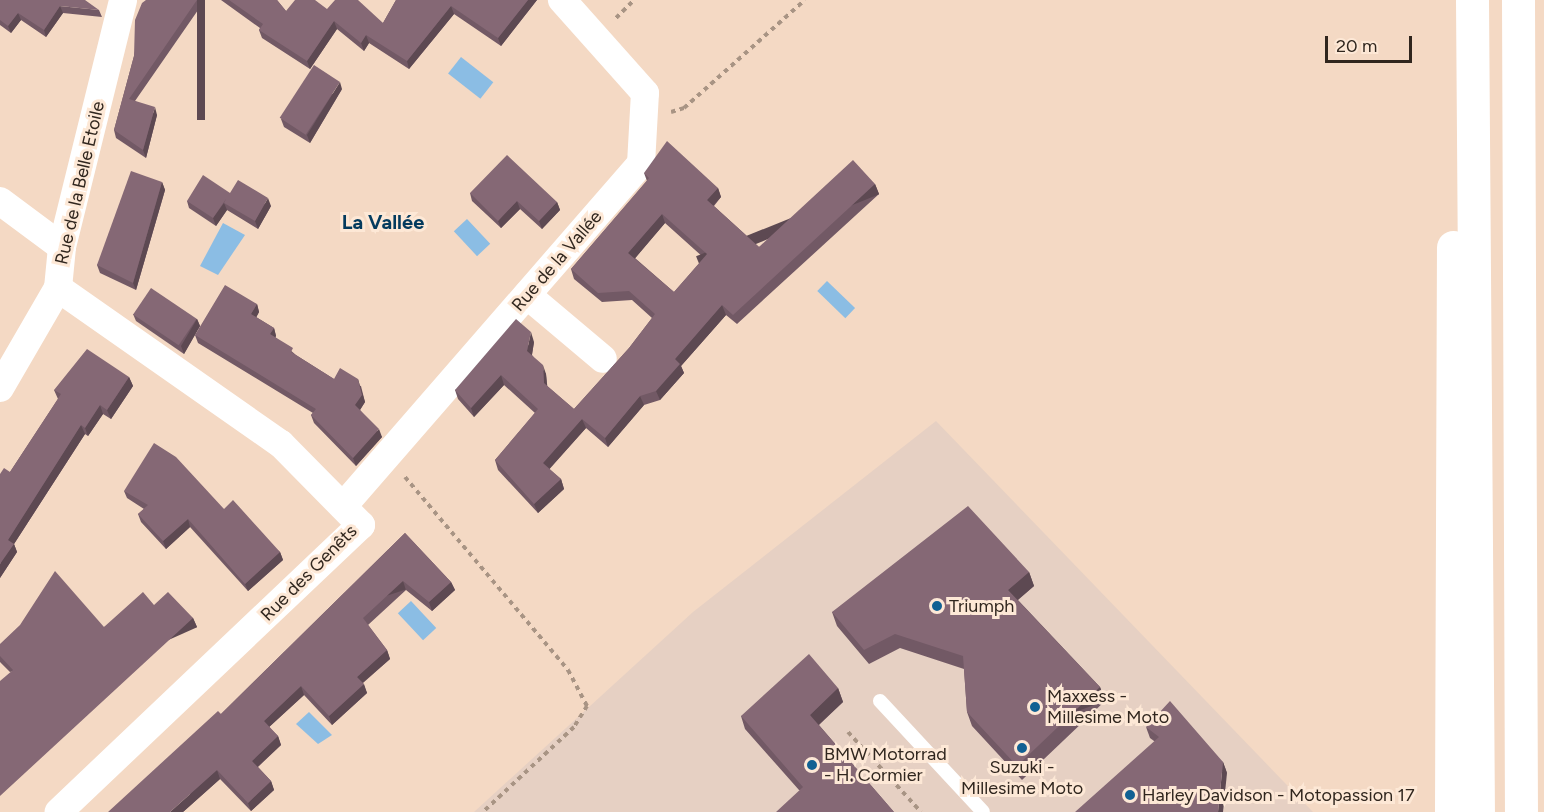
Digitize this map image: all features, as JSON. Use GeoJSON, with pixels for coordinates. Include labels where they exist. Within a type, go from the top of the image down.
{"type":"FeatureCollection","features":[{"type":"Feature","properties":{"kind":"highway"},"geometry":{"type":"LineString","coordinates":[[1451,812],[1456,0]]}},
{"type":"Feature","properties":{"kind":"highway"},"geometry":{"type":"LineString","coordinates":[[1472,0],[1478,812]]}},
{"type":"Feature","properties":{"kind":"highway"},"geometry":{"type":"LineString","coordinates":[[1518,0],[1521,812]]}},
{"type":"Feature","properties":{"kind":"street","name":"Rue de la Belle Etoile"},"geometry":{"type":"LineString","coordinates":[[0,388],[58,288],[62,247],[123,0]]}},
{"type":"Feature","properties":{"kind":"street","name":"Rue de la Vallée"},"geometry":{"type":"LineString","coordinates":[[345,504],[641,164],[645,93],[562,0]]}},
{"type":"Feature","properties":{"kind":"street"},"geometry":{"type":"LineString","coordinates":[[0,201],[62,247]]}},
{"type":"Feature","properties":{"kind":"street","name":"Rue des Genêts"},"geometry":{"type":"LineString","coordinates":[[58,288],[281,444],[345,504],[362,525],[59,812]]}},
{"type":"Feature","properties":{"kind":"street"},"geometry":{"type":"LineString","coordinates":[[527,295],[603,359]]}},
{"type":"Feature","properties":{"kind":"lane"},"geometry":{"type":"LineString","coordinates":[[880,701],[982,812]]}},
{"type":"Feature","properties":{"kind":"path"},"geometry":{"type":"LineString","coordinates":[[644,119],[684,108],[805,0]]}},
{"type":"Feature","properties":{"kind":"path"},"geometry":{"type":"LineString","coordinates":[[388,455],[568,670],[587,706],[574,727],[483,812]]}},
{"type":"Feature","properties":{"kind":"path"},"geometry":{"type":"LineString","coordinates":[[848,732],[921,812]]}},
{"type":"Feature","properties":{"kind":"shaded area"},"geometry":{"type":"Polygon","coordinates":[[[936,421],[1313,812],[474,812],[693,612],[936,421]]]}},
{"type":"Feature","properties":{"kind":"water"},"geometry":{"type":"Polygon","coordinates":[[[461,57],[493,82],[480,99],[448,74],[461,57]]]}},
{"type":"Feature","properties":{"kind":"water"},"geometry":{"type":"Polygon","coordinates":[[[467,219],[490,244],[477,256],[454,231],[467,219]]]}},
{"type":"Feature","properties":{"kind":"water"},"geometry":{"type":"Polygon","coordinates":[[[223,223],[245,235],[218,275],[200,266],[223,223]]]}},
{"type":"Feature","properties":{"kind":"water"},"geometry":{"type":"Polygon","coordinates":[[[827,281],[855,308],[845,318],[817,291],[827,281]]]}},
{"type":"Feature","properties":{"kind":"water"},"geometry":{"type":"Polygon","coordinates":[[[411,601],[436,628],[423,640],[398,613],[411,601]]]}},
{"type":"Feature","properties":{"kind":"water"},"geometry":{"type":"Polygon","coordinates":[[[309,712],[332,735],[318,744],[296,724],[309,712]]]}},
{"type":"Feature","properties":{"kind":"building"},"geometry":{"type":"Polygon","coordinates":[[[0,0],[85,0],[99,10],[60,6],[44,30],[18,13],[8,26],[0,20],[0,0]]]}},
{"type":"Feature","properties":{"kind":"building"},"geometry":{"type":"Polygon","coordinates":[[[146,0],[197,0],[129,99],[155,107],[143,150],[114,130],[134,56],[135,20],[142,3],[146,0]]]}},
{"type":"Feature","properties":{"kind":"building"},"geometry":{"type":"Polygon","coordinates":[[[229,0],[277,0],[286,11],[295,0],[315,0],[327,9],[335,0],[358,0],[383,23],[396,0],[528,0],[498,38],[451,6],[407,61],[366,35],[361,43],[334,21],[307,61],[259,30],[263,24],[229,0]]]}},
{"type":"Feature","properties":{"kind":"building"},"geometry":{"type":"Polygon","coordinates":[[[314,65],[340,82],[306,135],[280,118],[314,65]]]}},
{"type":"Feature","properties":{"kind":"building"},"geometry":{"type":"Polygon","coordinates":[[[667,141],[718,188],[707,200],[759,247],[853,160],[875,184],[733,315],[722,305],[675,359],[680,364],[656,391],[640,396],[605,438],[582,419],[543,463],[561,479],[534,504],[495,460],[538,409],[501,375],[471,408],[455,390],[516,319],[531,332],[527,351],[543,365],[544,383],[574,409],[629,348],[655,314],[629,291],[598,293],[571,269],[649,178],[644,173],[667,141]],[[662,214],[628,253],[674,292],[707,254],[662,214]]]}},
{"type":"Feature","properties":{"kind":"building"},"geometry":{"type":"Polygon","coordinates":[[[507,155],[557,202],[539,221],[517,201],[498,221],[470,193],[507,155]]]}},
{"type":"Feature","properties":{"kind":"building"},"geometry":{"type":"Polygon","coordinates":[[[131,171],[162,182],[133,283],[97,265],[131,171]]]}},
{"type":"Feature","properties":{"kind":"building"},"geometry":{"type":"Polygon","coordinates":[[[203,175],[230,193],[238,180],[268,198],[255,221],[224,203],[226,199],[213,218],[187,201],[203,175]]]}},
{"type":"Feature","properties":{"kind":"building"},"geometry":{"type":"Polygon","coordinates":[[[225,285],[257,304],[251,314],[274,328],[270,334],[293,348],[291,352],[334,379],[340,368],[358,379],[362,395],[355,405],[379,429],[353,458],[311,415],[316,409],[195,335],[225,285]]]}},
{"type":"Feature","properties":{"kind":"building"},"geometry":{"type":"Polygon","coordinates":[[[151,288],[197,319],[179,345],[133,315],[151,288]]]}},
{"type":"Feature","properties":{"kind":"building"},"geometry":{"type":"Polygon","coordinates":[[[87,349],[129,377],[107,410],[100,405],[85,428],[81,425],[8,540],[14,544],[0,564],[0,474],[4,468],[10,472],[61,394],[54,390],[87,349]]]}},
{"type":"Feature","properties":{"kind":"building"},"geometry":{"type":"Polygon","coordinates":[[[154,443],[176,457],[224,509],[233,500],[280,552],[245,584],[188,519],[163,541],[138,514],[148,505],[124,491],[154,443]]]}},
{"type":"Feature","properties":{"kind":"building"},"geometry":{"type":"Polygon","coordinates":[[[968,506],[1029,572],[1008,590],[1100,687],[1017,766],[967,712],[963,656],[895,634],[864,650],[832,612],[968,506]]]}},
{"type":"Feature","properties":{"kind":"building"},"geometry":{"type":"Polygon","coordinates":[[[405,533],[451,582],[429,602],[403,581],[363,618],[387,650],[357,677],[364,684],[329,716],[301,686],[264,721],[278,736],[252,761],[271,781],[248,803],[217,770],[170,812],[108,812],[218,711],[221,714],[405,533]]]}},
{"type":"Feature","properties":{"kind":"building"},"geometry":{"type":"Polygon","coordinates":[[[55,571],[104,627],[143,592],[154,605],[168,592],[193,618],[0,796],[0,681],[13,670],[0,656],[0,644],[20,625],[55,571]]]}},
{"type":"Feature","properties":{"kind":"building","name":"BMW Motorrad - H. Cormier"},"geometry":{"type":"Polygon","coordinates":[[[809,654],[838,688],[810,715],[894,812],[776,812],[803,787],[741,716],[809,654]]]}},
{"type":"Feature","properties":{"kind":"building"},"geometry":{"type":"Polygon","coordinates":[[[1170,701],[1223,762],[1218,812],[1075,812],[1159,737],[1146,727],[1170,701]]]}},
{"type":"Feature","properties":{"kind":"place","name":"Triumph"},"geometry":{"type":"Point","coordinates":[937,606]}},
{"type":"Feature","properties":{"kind":"place","name":"Maxxess - Millesime Moto"},"geometry":{"type":"Point","coordinates":[1035,707]}},
{"type":"Feature","properties":{"kind":"place","name":"Suzuki - Millesime Moto"},"geometry":{"type":"Point","coordinates":[1022,748]}},
{"type":"Feature","properties":{"kind":"place","name":"BMW Motorrad - H. Cormier"},"geometry":{"type":"Point","coordinates":[812,765]}},
{"type":"Feature","properties":{"kind":"place","name":"Harley Davidson - Motopassion 17"},"geometry":{"type":"Point","coordinates":[1130,795]}},
{"type":"Feature","properties":{"kind":"district","name":"La Vallée"},"geometry":{"type":"Point","coordinates":[383,222]}}]}
